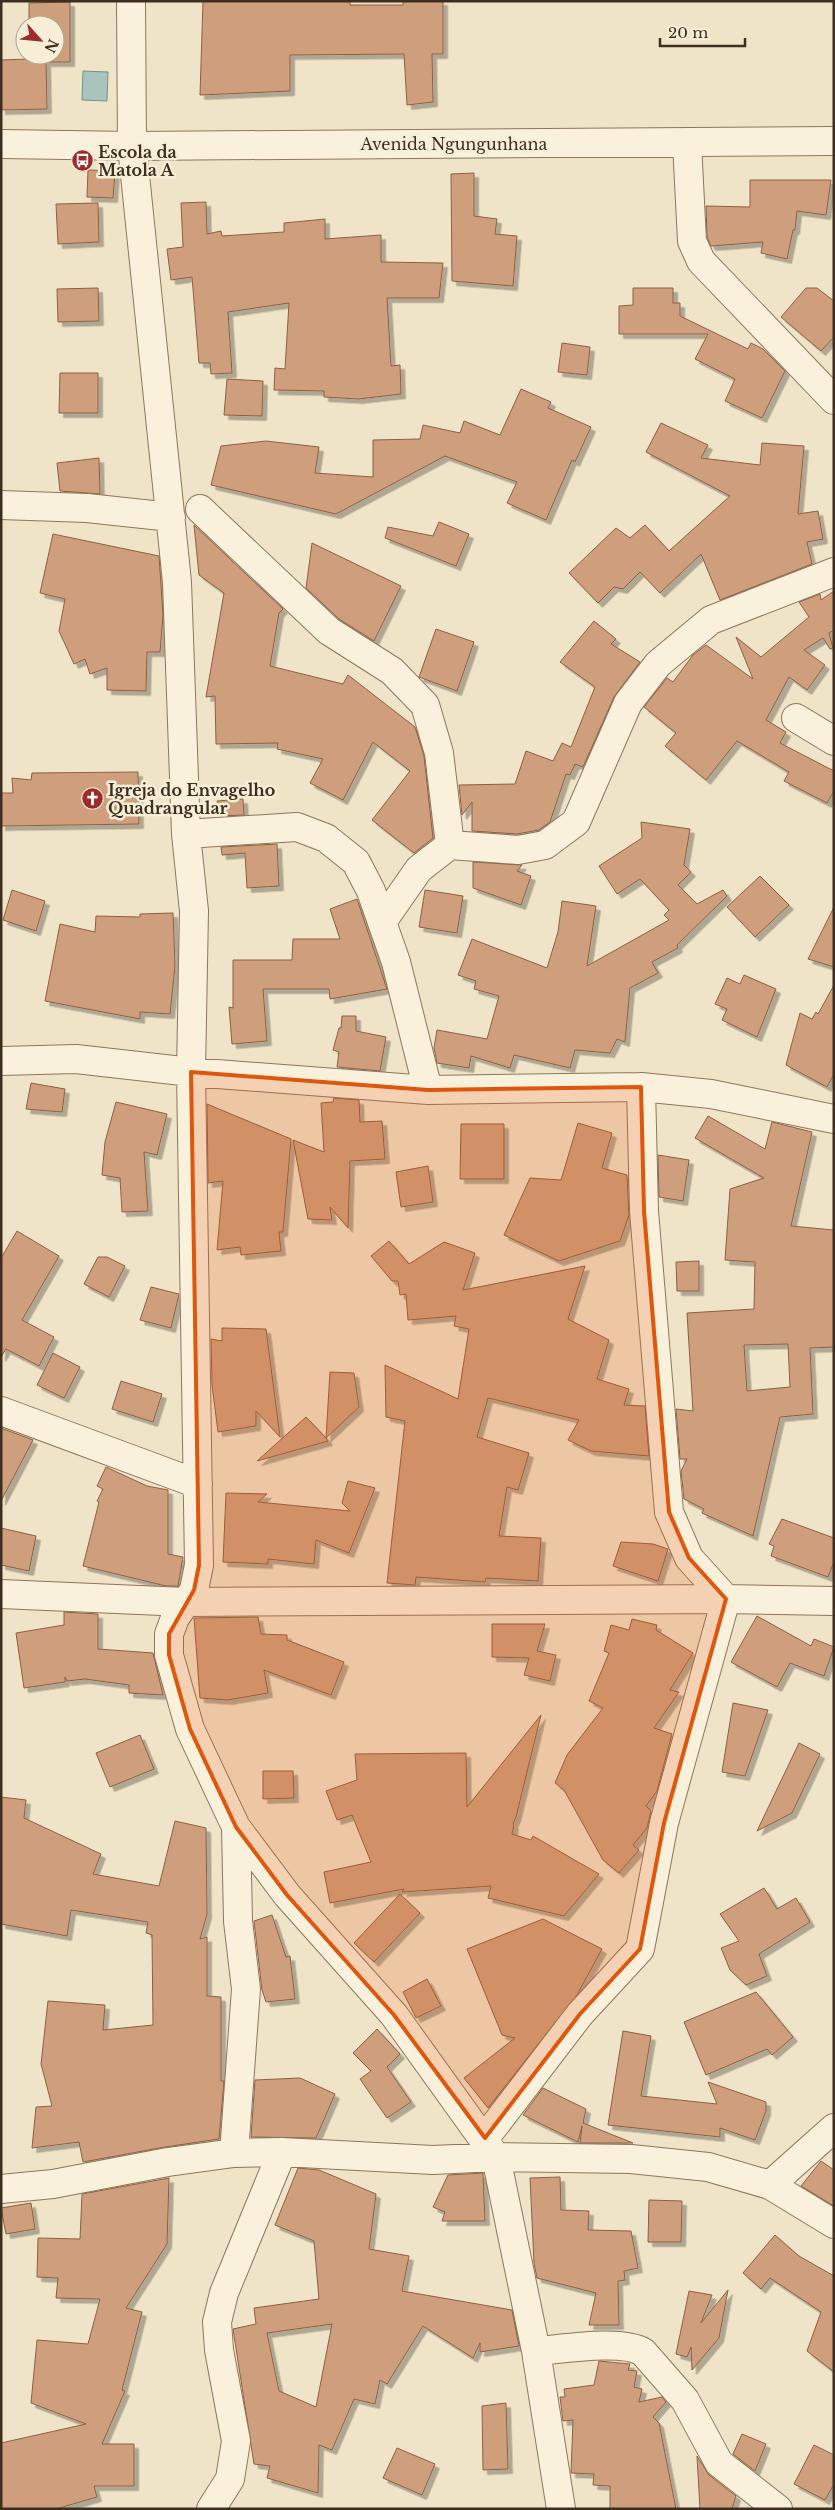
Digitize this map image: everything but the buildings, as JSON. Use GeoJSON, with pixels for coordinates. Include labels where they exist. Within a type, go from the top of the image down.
{"type":"FeatureCollection","features":[{"type":"Feature","properties":{"kind":"street"},"geometry":{"type":"LineString","coordinates":[[131,1],[132,146],[177,582],[186,834],[194,911],[191,1072],[200,1565],[194,1590],[185,1602],[169,1634],[169,1655],[190,1729],[236,1827],[287,1896],[394,2016],[491,2147],[536,2351],[561,2509]]}},
{"type":"Feature","properties":{"kind":"street","name":"Avenida Ngungunhana"},"geometry":{"type":"LineString","coordinates":[[1,144],[132,146],[834,141]]}},
{"type":"Feature","properties":{"kind":"street"},"geometry":{"type":"LineString","coordinates":[[687,143],[692,241],[701,261],[834,400]]}},
{"type":"Feature","properties":{"kind":"street"},"geometry":{"type":"LineString","coordinates":[[1,505],[87,508],[171,517]]}},
{"type":"Feature","properties":{"kind":"street"},"geometry":{"type":"LineString","coordinates":[[200,509],[329,631],[392,671],[424,705],[439,753],[450,845]]}},
{"type":"Feature","properties":{"kind":"street"},"geometry":{"type":"LineString","coordinates":[[382,922],[419,869],[450,845],[518,850],[545,845],[576,822],[628,704],[658,664],[711,620],[834,572]]}},
{"type":"Feature","properties":{"kind":"street"},"geometry":{"type":"LineString","coordinates":[[796,718],[834,741]]}},
{"type":"Feature","properties":{"kind":"street"},"geometry":{"type":"LineString","coordinates":[[186,834],[297,826],[326,838],[356,862],[372,891],[408,1004],[428,1090]]}},
{"type":"Feature","properties":{"kind":"street"},"geometry":{"type":"LineString","coordinates":[[1,1061],[76,1059],[191,1072],[428,1090],[641,1087],[711,1094],[834,1119]]}},
{"type":"Feature","properties":{"kind":"street"},"geometry":{"type":"LineString","coordinates":[[641,1087],[644,1210],[669,1512],[689,1558],[726,1599]]}},
{"type":"Feature","properties":{"kind":"street"},"geometry":{"type":"LineString","coordinates":[[1,1411],[198,1484]]}},
{"type":"Feature","properties":{"kind":"street"},"geometry":{"type":"LineString","coordinates":[[1,1594],[185,1602],[726,1599],[834,1601]]}},
{"type":"Feature","properties":{"kind":"street"},"geometry":{"type":"LineString","coordinates":[[491,2147],[580,2014],[640,1949],[664,1823],[726,1599]]}},
{"type":"Feature","properties":{"kind":"street"},"geometry":{"type":"LineString","coordinates":[[234,2152],[246,1989],[238,1920],[236,1827]]}},
{"type":"Feature","properties":{"kind":"street"},"geometry":{"type":"LineString","coordinates":[[770,2185],[834,2128]]}},
{"type":"Feature","properties":{"kind":"street"},"geometry":{"type":"LineString","coordinates":[[1,2189],[54,2184],[168,2162],[234,2152],[282,2152],[433,2160],[491,2147],[708,2167],[770,2185],[834,2224]]}},
{"type":"Feature","properties":{"kind":"street"},"geometry":{"type":"LineString","coordinates":[[211,2509],[230,2479],[236,2441],[219,2350],[217,2322],[224,2294],[282,2152]]}},
{"type":"Feature","properties":{"kind":"street"},"geometry":{"type":"LineString","coordinates":[[536,2351],[620,2345],[635,2347],[644,2352],[685,2400],[719,2463],[778,2509]]}},
{"type":"Feature","properties":{"kind":"highlighted area"},"geometry":{"type":"Polygon","coordinates":[[[191,1072],[428,1090],[641,1087],[644,1211],[669,1512],[689,1558],[726,1599],[664,1823],[640,1949],[580,2014],[485,2138],[394,2015],[287,1895],[236,1827],[190,1729],[169,1655],[169,1634],[194,1590],[199,1565],[191,1072]]]}},
{"type":"Feature","properties":{"kind":"water"},"geometry":{"type":"Polygon","coordinates":[[[83,71],[108,72],[107,101],[82,100],[83,71]]]}},
{"type":"Feature","properties":{"kind":"place","name":"Escola da Matola A"},"geometry":{"type":"Point","coordinates":[82,161]}},
{"type":"Feature","properties":{"kind":"place","name":"Igreja do Envagelho Quadrangular"},"geometry":{"type":"Point","coordinates":[92,799]}}]}
